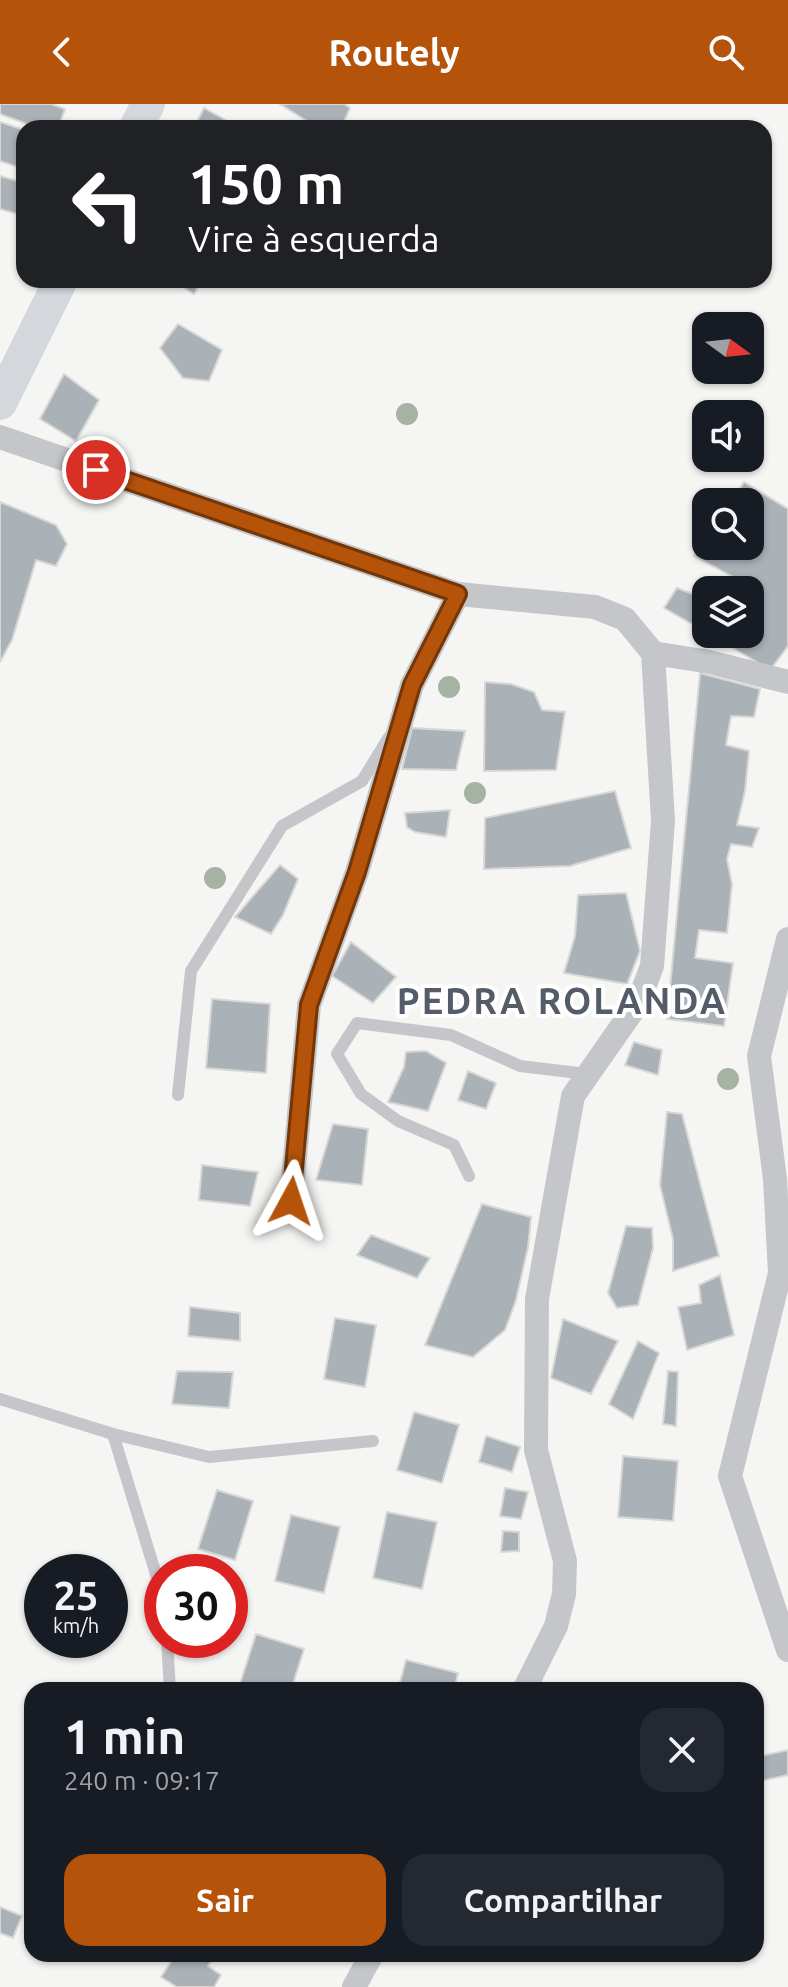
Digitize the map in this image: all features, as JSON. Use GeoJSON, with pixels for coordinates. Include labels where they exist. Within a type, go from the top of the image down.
{"type":"FeatureCollection","features":[{"type":"Feature","properties":{"kind":"main road"},"geometry":{"type":"LineString","coordinates":[[0,403],[57,288]]}},
{"type":"Feature","properties":{"kind":"street"},"geometry":{"type":"LineString","coordinates":[[0,437],[458,594],[595,607],[625,619],[653,653],[663,821],[652,966],[638,1003],[573,1096],[537,1299],[536,1450],[565,1561],[564,1594],[556,1626],[528,1682]]}},
{"type":"Feature","properties":{"kind":"street"},"geometry":{"type":"LineString","coordinates":[[291,1201],[309,1005],[357,872],[412,685],[458,594]]}},
{"type":"Feature","properties":{"kind":"street"},"geometry":{"type":"LineString","coordinates":[[653,653],[710,662],[788,682]]}},
{"type":"Feature","properties":{"kind":"street"},"geometry":{"type":"LineString","coordinates":[[788,939],[759,1056],[775,1179],[780,1273],[730,1476],[788,1650]]}},
{"type":"Feature","properties":{"kind":"street"},"geometry":{"type":"LineString","coordinates":[[354,1987],[368,1962]]}},
{"type":"Feature","properties":{"kind":"lane"},"geometry":{"type":"LineString","coordinates":[[178,1095],[191,971],[282,826],[362,781],[403,713]]}},
{"type":"Feature","properties":{"kind":"lane"},"geometry":{"type":"LineString","coordinates":[[469,1176],[454,1145],[398,1121],[361,1094],[337,1054],[357,1023],[451,1035],[520,1066],[587,1074]]}},
{"type":"Feature","properties":{"kind":"lane"},"geometry":{"type":"LineString","coordinates":[[0,1399],[113,1434],[209,1457],[373,1441]]}},
{"type":"Feature","properties":{"kind":"lane"},"geometry":{"type":"LineString","coordinates":[[113,1434],[150,1554]]}},
{"type":"Feature","properties":{"kind":"lane"},"geometry":{"type":"LineString","coordinates":[[168,1658],[170,1682]]}},
{"type":"Feature","properties":{"kind":"building"},"geometry":{"type":"Polygon","coordinates":[[[0,104],[51,104],[65,109],[61,120],[16,120],[0,114],[0,104]]]}},
{"type":"Feature","properties":{"kind":"building"},"geometry":{"type":"Polygon","coordinates":[[[280,104],[344,104],[350,108],[345,120],[305,120],[280,104]]]}},
{"type":"Feature","properties":{"kind":"building"},"geometry":{"type":"Polygon","coordinates":[[[204,108],[226,120],[198,120],[204,108]]]}},
{"type":"Feature","properties":{"kind":"building"},"geometry":{"type":"Polygon","coordinates":[[[0,122],[16,127],[16,166],[0,161],[0,122]]]}},
{"type":"Feature","properties":{"kind":"building"},"geometry":{"type":"Polygon","coordinates":[[[0,176],[16,181],[16,214],[0,209],[0,176]]]}},
{"type":"Feature","properties":{"kind":"building"},"geometry":{"type":"Polygon","coordinates":[[[178,324],[222,350],[209,381],[183,378],[160,348],[178,324]]]}},
{"type":"Feature","properties":{"kind":"building"},"geometry":{"type":"Polygon","coordinates":[[[64,374],[99,400],[76,441],[40,419],[64,374]]]}},
{"type":"Feature","properties":{"kind":"building"},"geometry":{"type":"Polygon","coordinates":[[[744,482],[754,488],[740,488],[744,482]]]}},
{"type":"Feature","properties":{"kind":"building"},"geometry":{"type":"Polygon","coordinates":[[[764,494],[788,509],[788,646],[770,670],[733,648],[764,648],[764,576],[731,576],[701,560],[764,560],[764,494]]]}},
{"type":"Feature","properties":{"kind":"building"},"geometry":{"type":"Polygon","coordinates":[[[0,502],[56,525],[67,544],[56,566],[36,560],[12,640],[0,662],[0,502]]]}},
{"type":"Feature","properties":{"kind":"building"},"geometry":{"type":"Polygon","coordinates":[[[677,588],[692,594],[692,624],[664,608],[677,588]]]}},
{"type":"Feature","properties":{"kind":"building"},"geometry":{"type":"Polygon","coordinates":[[[700,673],[760,689],[754,717],[731,716],[726,745],[749,751],[745,791],[737,825],[759,828],[752,847],[731,844],[727,859],[732,884],[727,933],[699,930],[695,958],[733,963],[724,1026],[667,1019],[700,673]]]}},
{"type":"Feature","properties":{"kind":"building"},"geometry":{"type":"Polygon","coordinates":[[[485,682],[511,684],[534,692],[542,710],[565,712],[556,770],[484,771],[485,682]]]}},
{"type":"Feature","properties":{"kind":"building"},"geometry":{"type":"Polygon","coordinates":[[[412,728],[465,731],[456,770],[402,769],[412,728]]]}},
{"type":"Feature","properties":{"kind":"building"},"geometry":{"type":"Polygon","coordinates":[[[615,791],[631,848],[570,866],[484,869],[485,818],[615,791]]]}},
{"type":"Feature","properties":{"kind":"building"},"geometry":{"type":"Polygon","coordinates":[[[450,810],[446,837],[415,832],[407,827],[405,813],[450,810]]]}},
{"type":"Feature","properties":{"kind":"building"},"geometry":{"type":"Polygon","coordinates":[[[280,865],[298,879],[271,934],[235,917],[280,865]]]}},
{"type":"Feature","properties":{"kind":"building"},"geometry":{"type":"Polygon","coordinates":[[[626,893],[640,951],[627,984],[564,973],[575,936],[578,895],[626,893]]]}},
{"type":"Feature","properties":{"kind":"building"},"geometry":{"type":"Polygon","coordinates":[[[351,942],[396,977],[373,1003],[332,976],[351,942]]]}},
{"type":"Feature","properties":{"kind":"building"},"geometry":{"type":"Polygon","coordinates":[[[212,999],[270,1004],[266,1073],[206,1068],[212,999]]]}},
{"type":"Feature","properties":{"kind":"building"},"geometry":{"type":"Polygon","coordinates":[[[634,1042],[662,1050],[658,1075],[625,1065],[634,1042]]]}},
{"type":"Feature","properties":{"kind":"building"},"geometry":{"type":"Polygon","coordinates":[[[426,1051],[446,1063],[428,1111],[388,1102],[404,1067],[406,1052],[426,1051]]]}},
{"type":"Feature","properties":{"kind":"building"},"geometry":{"type":"Polygon","coordinates":[[[468,1071],[496,1083],[486,1109],[458,1100],[468,1071]]]}},
{"type":"Feature","properties":{"kind":"building"},"geometry":{"type":"Polygon","coordinates":[[[667,1112],[682,1114],[719,1256],[673,1271],[673,1239],[660,1185],[667,1112]]]}},
{"type":"Feature","properties":{"kind":"building"},"geometry":{"type":"Polygon","coordinates":[[[333,1124],[368,1129],[362,1185],[316,1180],[333,1124]]]}},
{"type":"Feature","properties":{"kind":"building"},"geometry":{"type":"Polygon","coordinates":[[[202,1165],[258,1172],[250,1206],[199,1200],[202,1165]]]}},
{"type":"Feature","properties":{"kind":"building"},"geometry":{"type":"Polygon","coordinates":[[[482,1204],[531,1217],[516,1300],[505,1330],[473,1357],[425,1345],[482,1204]]]}},
{"type":"Feature","properties":{"kind":"building"},"geometry":{"type":"Polygon","coordinates":[[[626,1226],[652,1228],[653,1248],[638,1305],[617,1308],[608,1293],[626,1226]]]}},
{"type":"Feature","properties":{"kind":"building"},"geometry":{"type":"Polygon","coordinates":[[[371,1235],[430,1258],[417,1278],[357,1255],[371,1235]]]}},
{"type":"Feature","properties":{"kind":"building"},"geometry":{"type":"Polygon","coordinates":[[[720,1275],[734,1335],[687,1350],[678,1307],[701,1303],[699,1285],[720,1275]]]}},
{"type":"Feature","properties":{"kind":"building"},"geometry":{"type":"Polygon","coordinates":[[[190,1307],[240,1313],[240,1341],[188,1336],[190,1307]]]}},
{"type":"Feature","properties":{"kind":"building"},"geometry":{"type":"Polygon","coordinates":[[[335,1318],[376,1325],[365,1387],[324,1379],[335,1318]]]}},
{"type":"Feature","properties":{"kind":"building"},"geometry":{"type":"Polygon","coordinates":[[[563,1319],[618,1341],[591,1394],[551,1378],[563,1319]]]}},
{"type":"Feature","properties":{"kind":"building"},"geometry":{"type":"Polygon","coordinates":[[[638,1341],[659,1353],[633,1419],[609,1404],[638,1341]]]}},
{"type":"Feature","properties":{"kind":"building"},"geometry":{"type":"Polygon","coordinates":[[[177,1371],[233,1372],[229,1408],[172,1404],[177,1371]]]}},
{"type":"Feature","properties":{"kind":"building"},"geometry":{"type":"Polygon","coordinates":[[[668,1371],[678,1372],[676,1426],[663,1424],[668,1371]]]}},
{"type":"Feature","properties":{"kind":"building"},"geometry":{"type":"Polygon","coordinates":[[[414,1412],[459,1425],[442,1483],[397,1470],[414,1412]]]}},
{"type":"Feature","properties":{"kind":"building"},"geometry":{"type":"Polygon","coordinates":[[[486,1436],[520,1447],[512,1472],[479,1462],[486,1436]]]}},
{"type":"Feature","properties":{"kind":"building"},"geometry":{"type":"Polygon","coordinates":[[[623,1456],[678,1461],[673,1521],[618,1517],[623,1456]]]}},
{"type":"Feature","properties":{"kind":"building"},"geometry":{"type":"Polygon","coordinates":[[[505,1488],[528,1492],[521,1519],[500,1516],[505,1488]]]}},
{"type":"Feature","properties":{"kind":"building"},"geometry":{"type":"Polygon","coordinates":[[[217,1490],[253,1501],[237,1554],[215,1554],[198,1549],[217,1490]]]}},
{"type":"Feature","properties":{"kind":"building"},"geometry":{"type":"Polygon","coordinates":[[[387,1512],[437,1522],[422,1589],[373,1578],[387,1512]]]}},
{"type":"Feature","properties":{"kind":"building"},"geometry":{"type":"Polygon","coordinates":[[[291,1515],[340,1527],[324,1593],[275,1581],[291,1515]]]}},
{"type":"Feature","properties":{"kind":"building"},"geometry":{"type":"Polygon","coordinates":[[[503,1531],[519,1532],[519,1551],[501,1552],[503,1531]]]}},
{"type":"Feature","properties":{"kind":"building"},"geometry":{"type":"Polygon","coordinates":[[[256,1634],[304,1649],[294,1682],[241,1682],[256,1634]]]}},
{"type":"Feature","properties":{"kind":"building"},"geometry":{"type":"Polygon","coordinates":[[[406,1660],[458,1673],[456,1682],[400,1682],[406,1660]]]}},
{"type":"Feature","properties":{"kind":"building"},"geometry":{"type":"Polygon","coordinates":[[[788,1750],[788,1775],[764,1780],[764,1755],[788,1750]]]}},
{"type":"Feature","properties":{"kind":"building"},"geometry":{"type":"Polygon","coordinates":[[[0,1907],[22,1916],[13,1938],[0,1933],[0,1907]]]}},
{"type":"Feature","properties":{"kind":"building"},"geometry":{"type":"Polygon","coordinates":[[[171,1962],[210,1962],[208,1966],[221,1975],[214,1987],[177,1987],[161,1977],[171,1962]]]}},
{"type":"Feature","properties":{"kind":"district","name":"PEDRA ROLANDA"},"geometry":{"type":"Point","coordinates":[562,1000]}},
{"type":"Feature","properties":{"kind":"route"},"geometry":{"type":"LineString","coordinates":[[96,470],[458,594],[412,685],[357,872],[309,1005],[291,1201]]}}]}
